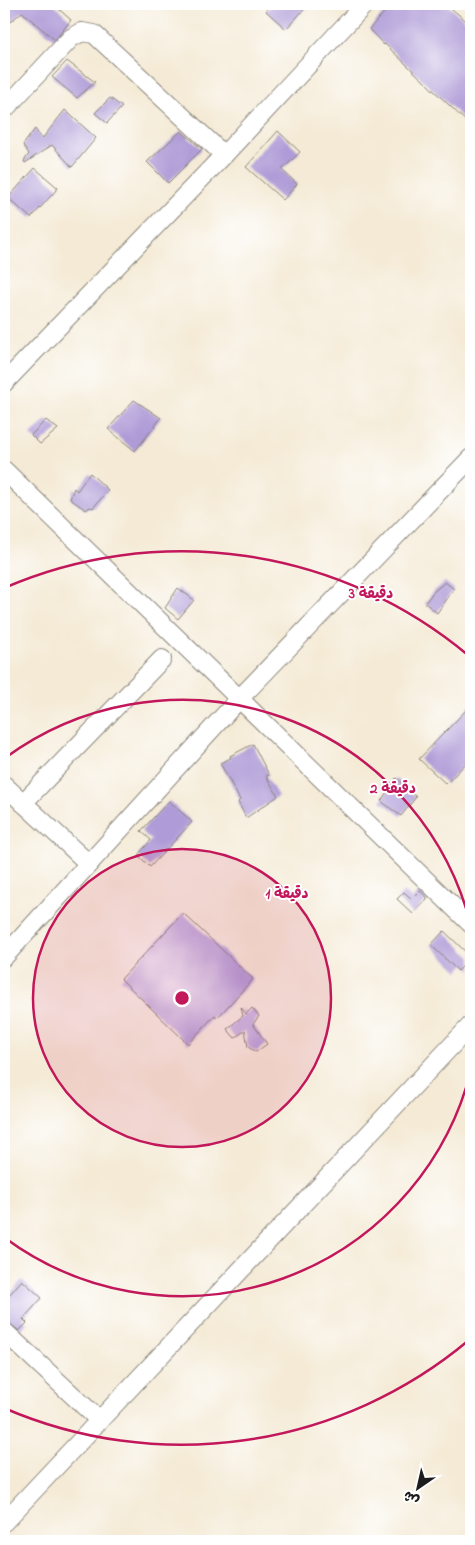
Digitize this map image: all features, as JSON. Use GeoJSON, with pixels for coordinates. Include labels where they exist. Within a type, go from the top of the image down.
{"type":"FeatureCollection","features":[{"type":"Feature","properties":{"kind":"street"},"geometry":{"type":"LineString","coordinates":[[4,383],[224,155],[366,4]]}},
{"type":"Feature","properties":{"kind":"street"},"geometry":{"type":"LineString","coordinates":[[4,110],[71,38],[82,32],[94,34],[224,155]]}},
{"type":"Feature","properties":{"kind":"street"},"geometry":{"type":"LineString","coordinates":[[4,957],[240,698],[471,458]]}},
{"type":"Feature","properties":{"kind":"street"},"geometry":{"type":"LineString","coordinates":[[4,470],[471,924]]}},
{"type":"Feature","properties":{"kind":"street"},"geometry":{"type":"LineString","coordinates":[[23,803],[162,659]]}},
{"type":"Feature","properties":{"kind":"street"},"geometry":{"type":"LineString","coordinates":[[4,785],[89,864]]}},
{"type":"Feature","properties":{"kind":"street"},"geometry":{"type":"LineString","coordinates":[[4,1522],[471,1025]]}},
{"type":"Feature","properties":{"kind":"street"},"geometry":{"type":"LineString","coordinates":[[4,1331],[100,1420]]}},
{"type":"Feature","properties":{"kind":"building"},"geometry":{"type":"Polygon","coordinates":[[[4,4],[53,4],[71,20],[55,40],[22,12],[4,27],[4,4]]]}},
{"type":"Feature","properties":{"kind":"building"},"geometry":{"type":"Polygon","coordinates":[[[273,4],[309,4],[286,29],[266,11],[273,4]]]}},
{"type":"Feature","properties":{"kind":"building"},"geometry":{"type":"Polygon","coordinates":[[[392,4],[446,4],[471,25],[471,126],[369,29],[392,4]]]}},
{"type":"Feature","properties":{"kind":"building"},"geometry":{"type":"Polygon","coordinates":[[[67,61],[95,82],[77,98],[52,77],[67,61]]]}},
{"type":"Feature","properties":{"kind":"building"},"geometry":{"type":"Polygon","coordinates":[[[110,98],[122,107],[107,123],[95,113],[110,98]]]}},
{"type":"Feature","properties":{"kind":"building"},"geometry":{"type":"Polygon","coordinates":[[[65,110],[96,138],[72,167],[52,145],[25,163],[24,161],[29,154],[23,145],[35,129],[42,139],[65,110]]]}},
{"type":"Feature","properties":{"kind":"building"},"geometry":{"type":"Polygon","coordinates":[[[181,131],[202,149],[168,183],[147,162],[181,131]]]}},
{"type":"Feature","properties":{"kind":"building"},"geometry":{"type":"Polygon","coordinates":[[[278,131],[300,152],[282,170],[297,184],[283,200],[246,167],[278,131]]]}},
{"type":"Feature","properties":{"kind":"building"},"geometry":{"type":"Polygon","coordinates":[[[35,168],[58,188],[31,218],[8,198],[35,168]]]}},
{"type":"Feature","properties":{"kind":"building"},"geometry":{"type":"Polygon","coordinates":[[[134,400],[161,418],[135,451],[108,429],[134,400]]]}},
{"type":"Feature","properties":{"kind":"building"},"geometry":{"type":"Polygon","coordinates":[[[46,420],[58,429],[40,444],[31,435],[46,420]]]}},
{"type":"Feature","properties":{"kind":"building"},"geometry":{"type":"Polygon","coordinates":[[[90,473],[108,490],[93,508],[90,507],[86,510],[70,499],[74,488],[77,491],[90,473]]]}},
{"type":"Feature","properties":{"kind":"building"},"geometry":{"type":"Polygon","coordinates":[[[445,582],[454,589],[437,613],[425,603],[433,592],[445,582]]]}},
{"type":"Feature","properties":{"kind":"building"},"geometry":{"type":"Polygon","coordinates":[[[178,588],[194,600],[178,619],[165,608],[178,588]]]}},
{"type":"Feature","properties":{"kind":"building"},"geometry":{"type":"Polygon","coordinates":[[[471,705],[471,758],[446,784],[419,759],[471,705]]]}},
{"type":"Feature","properties":{"kind":"building"},"geometry":{"type":"Polygon","coordinates":[[[253,744],[269,775],[266,776],[278,796],[246,818],[238,802],[240,800],[220,763],[253,744]]]}},
{"type":"Feature","properties":{"kind":"building"},"geometry":{"type":"Polygon","coordinates":[[[396,778],[416,797],[401,816],[381,801],[396,778]]]}},
{"type":"Feature","properties":{"kind":"building"},"geometry":{"type":"Polygon","coordinates":[[[169,801],[192,822],[150,867],[138,855],[151,840],[141,831],[169,801]]]}},
{"type":"Feature","properties":{"kind":"building"},"geometry":{"type":"Polygon","coordinates":[[[420,891],[428,898],[413,914],[397,899],[404,892],[412,899],[420,891]]]}},
{"type":"Feature","properties":{"kind":"building"},"geometry":{"type":"Polygon","coordinates":[[[183,913],[253,979],[217,1018],[215,1015],[188,1044],[121,979],[183,913]]]}},
{"type":"Feature","properties":{"kind":"building"},"geometry":{"type":"Polygon","coordinates":[[[444,931],[471,957],[471,970],[465,964],[458,971],[431,945],[444,931]]]}},
{"type":"Feature","properties":{"kind":"building"},"geometry":{"type":"Polygon","coordinates":[[[241,1007],[246,1014],[252,1008],[259,1016],[253,1024],[267,1044],[256,1052],[248,1047],[245,1030],[235,1038],[227,1029],[243,1016],[241,1007]]]}},
{"type":"Feature","properties":{"kind":"building"},"geometry":{"type":"Polygon","coordinates":[[[22,1280],[42,1298],[23,1319],[27,1323],[19,1331],[4,1319],[4,1301],[22,1280]]]}}]}
